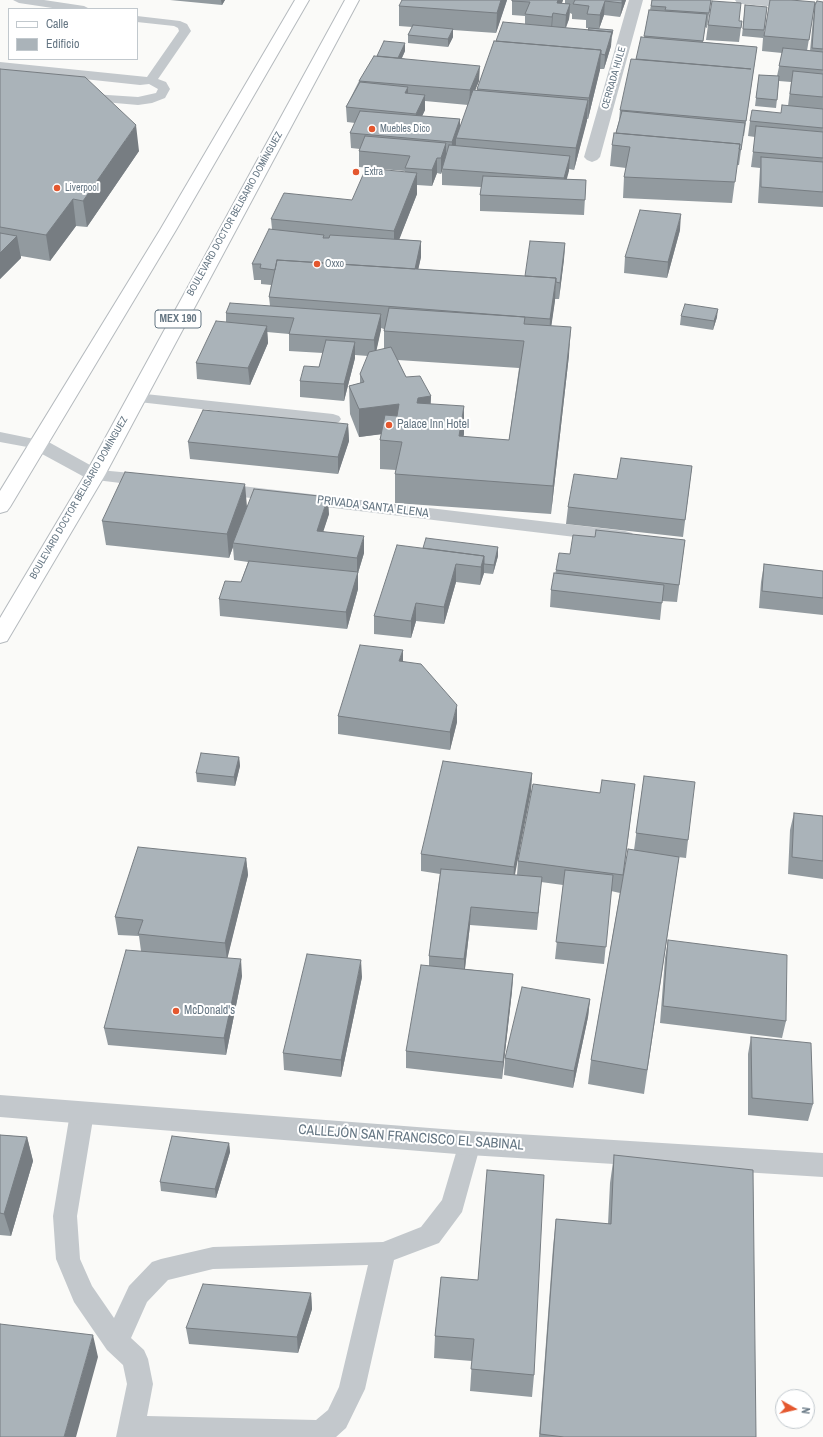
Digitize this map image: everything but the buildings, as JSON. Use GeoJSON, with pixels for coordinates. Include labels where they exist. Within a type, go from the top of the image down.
{"type":"FeatureCollection","features":[{"type":"Feature","properties":{"kind":"main road"},"geometry":{"type":"LineString","coordinates":[[0,506],[168,230],[302,0]]}},
{"type":"Feature","properties":{"kind":"main road","name":"BOULEVARD DOCTOR BELISARIO DOMÍNGUEZ"},"geometry":{"type":"LineString","coordinates":[[0,636],[95,474],[352,0]]}},
{"type":"Feature","properties":{"kind":"street","name":"CERRADA HULE"},"geometry":{"type":"LineString","coordinates":[[592,157],[636,0]]}},
{"type":"Feature","properties":{"kind":"street"},"geometry":{"type":"LineString","coordinates":[[742,0],[823,7]]}},
{"type":"Feature","properties":{"kind":"street"},"geometry":{"type":"LineString","coordinates":[[38,444],[95,474],[173,484]]}},
{"type":"Feature","properties":{"kind":"street","name":"PRIVADA SANTA ELENA"},"geometry":{"type":"LineString","coordinates":[[196,486],[643,539]]}},
{"type":"Feature","properties":{"kind":"street","name":"CALLEJÓN SAN FRANCISCO EL SABINAL"},"geometry":{"type":"LineString","coordinates":[[0,1106],[469,1143],[823,1165]]}},
{"type":"Feature","properties":{"kind":"lane"},"geometry":{"type":"LineString","coordinates":[[19,0],[82,6]]}},
{"type":"Feature","properties":{"kind":"lane"},"geometry":{"type":"LineString","coordinates":[[138,19],[176,23],[184,26],[186,31],[151,80]]}},
{"type":"Feature","properties":{"kind":"lane"},"geometry":{"type":"LineString","coordinates":[[23,83],[37,60]]}},
{"type":"Feature","properties":{"kind":"lane"},"geometry":{"type":"LineString","coordinates":[[0,66],[140,81],[151,80],[162,85],[164,89],[161,95],[148,100],[138,101],[67,94]]}},
{"type":"Feature","properties":{"kind":"lane"},"geometry":{"type":"LineString","coordinates":[[136,398],[333,419]]}},
{"type":"Feature","properties":{"kind":"lane"},"geometry":{"type":"LineString","coordinates":[[0,437],[38,444]]}},
{"type":"Feature","properties":{"kind":"lane"},"geometry":{"type":"LineString","coordinates":[[82,1113],[64,1216],[68,1259],[82,1294],[116,1342],[135,1359],[140,1384],[130,1432],[321,1433],[338,1419],[352,1389],[383,1253]]}},
{"type":"Feature","properties":{"kind":"lane"},"geometry":{"type":"LineString","coordinates":[[116,1342],[138,1294],[161,1270],[213,1258],[383,1253],[430,1235],[453,1204],[469,1143]]}},
{"type":"Feature","properties":{"kind":"place","name":"Muebles Dico"},"geometry":{"type":"Point","coordinates":[372,129]}},
{"type":"Feature","properties":{"kind":"place","name":"Extra"},"geometry":{"type":"Point","coordinates":[356,172]}},
{"type":"Feature","properties":{"kind":"place","name":"Liverpool"},"geometry":{"type":"Point","coordinates":[57,188]}},
{"type":"Feature","properties":{"kind":"place","name":"Oxxo"},"geometry":{"type":"Point","coordinates":[317,264]}},
{"type":"Feature","properties":{"kind":"place","name":"Palace Inn Hotel"},"geometry":{"type":"Point","coordinates":[389,425]}},
{"type":"Feature","properties":{"kind":"place","name":"McDonald's"},"geometry":{"type":"Point","coordinates":[176,1011]}}]}
